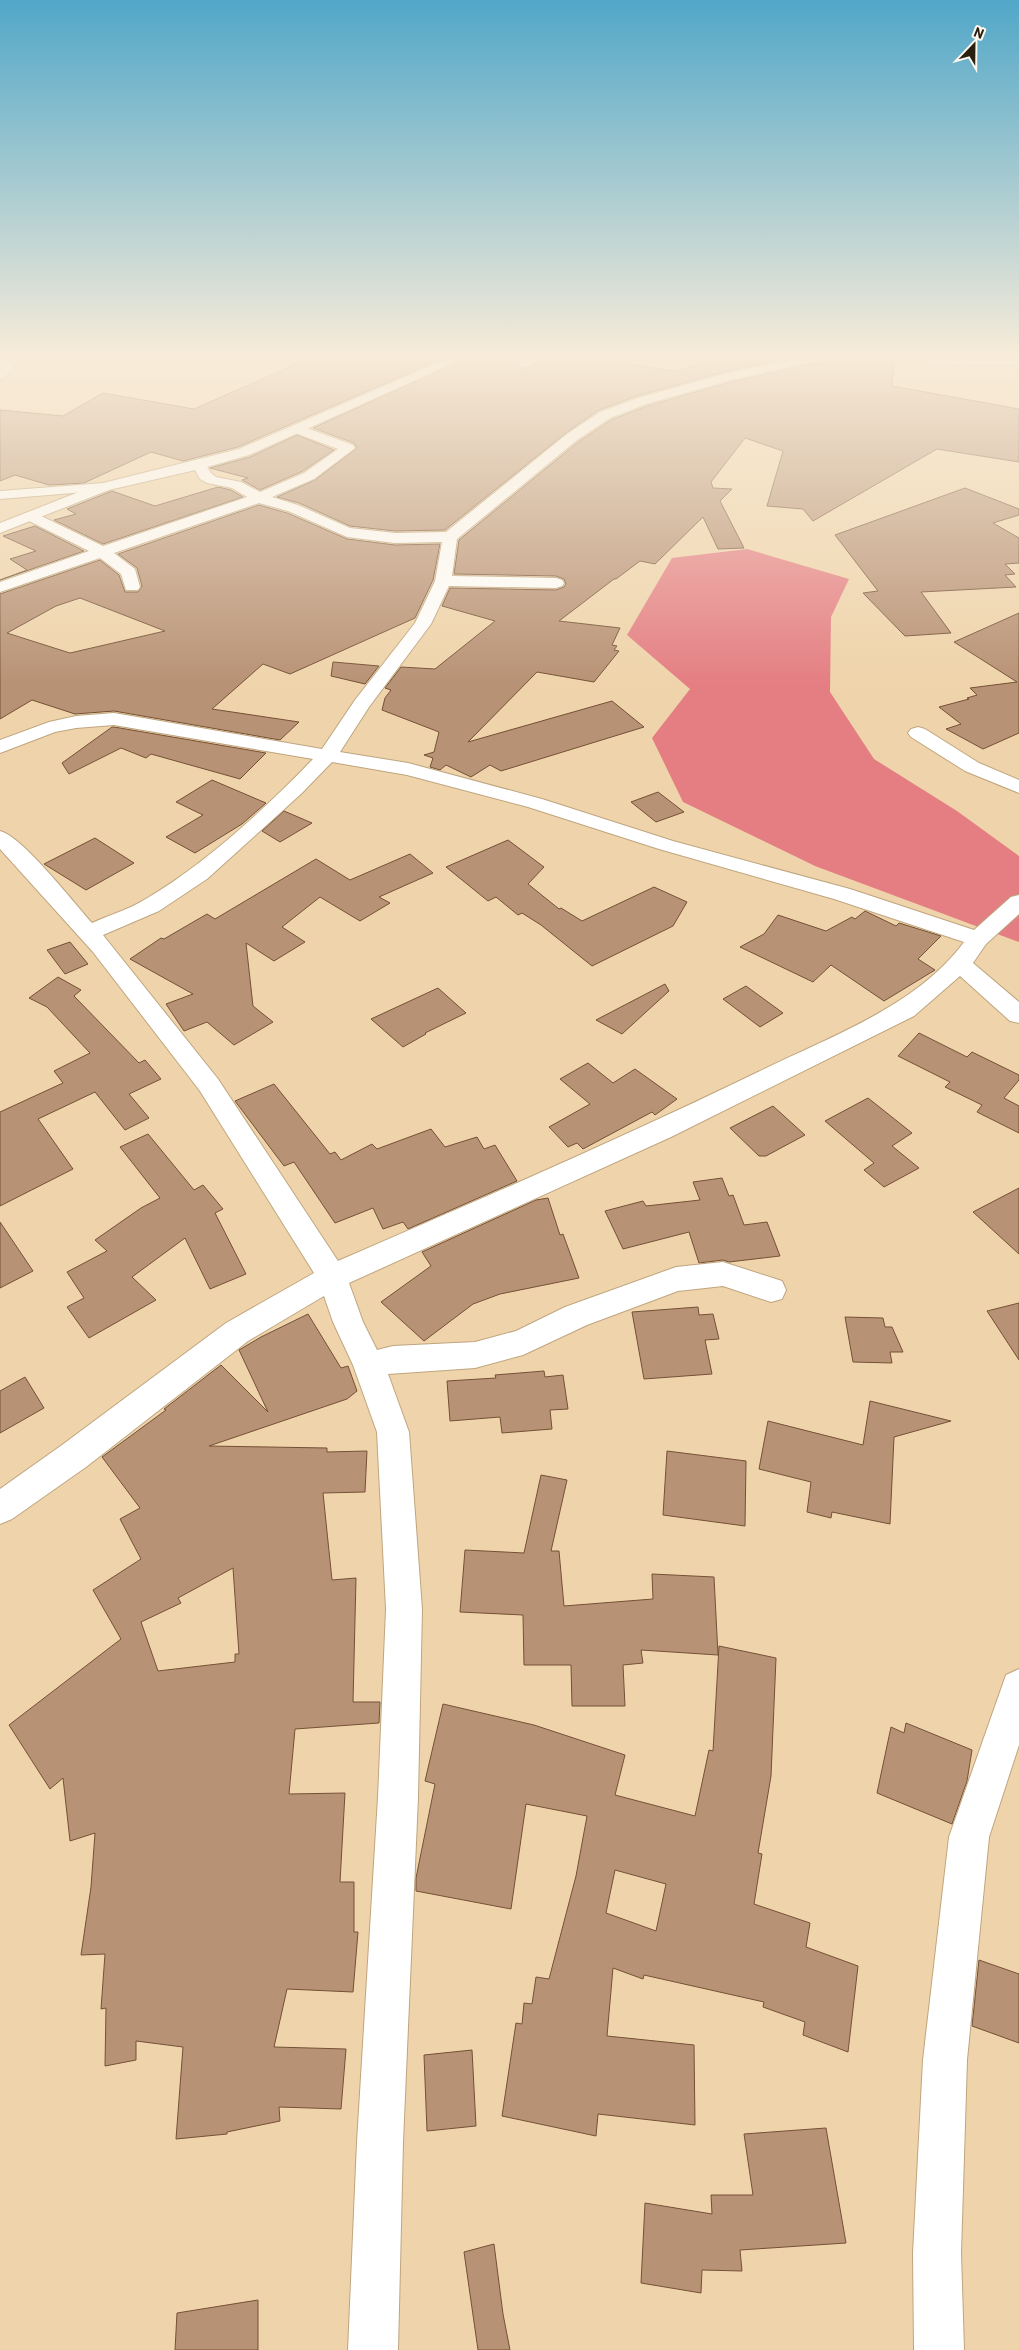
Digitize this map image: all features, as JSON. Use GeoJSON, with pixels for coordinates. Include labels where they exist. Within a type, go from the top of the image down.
{"type":"FeatureCollection","features":[{"type":"Feature","properties":{"kind":"street"},"geometry":{"type":"LineString","coordinates":[[0,528],[104,487],[199,465],[205,476],[236,485],[259,498],[294,508],[347,532],[396,538],[450,537],[539,465]]}},
{"type":"Feature","properties":{"kind":"street"},"geometry":{"type":"LineString","coordinates":[[0,586],[259,498],[309,476],[325,465]]}},
{"type":"Feature","properties":{"kind":"street"},"geometry":{"type":"LineString","coordinates":[[0,495],[104,487]]}},
{"type":"Feature","properties":{"kind":"street"},"geometry":{"type":"LineString","coordinates":[[30,516],[102,552],[129,572],[132,587]]}},
{"type":"Feature","properties":{"kind":"street"},"geometry":{"type":"LineString","coordinates":[[87,933],[151,906],[199,874],[295,789],[327,756],[362,704],[423,624],[443,581],[450,537]]}},
{"type":"Feature","properties":{"kind":"street"},"geometry":{"type":"LineString","coordinates":[[443,581],[556,583]]}},
{"type":"Feature","properties":{"kind":"street"},"geometry":{"type":"LineString","coordinates":[[0,747],[49,728],[76,722],[114,719],[408,769],[536,803],[666,845],[842,894],[978,939]]}},
{"type":"Feature","properties":{"kind":"street"},"geometry":{"type":"LineString","coordinates":[[918,733],[972,767],[1019,787]]}},
{"type":"Feature","properties":{"kind":"street"},"geometry":{"type":"LineString","coordinates":[[0,837],[20,856],[87,933],[173,1036],[209,1085],[332,1277],[348,1322],[368,1365],[392,1432],[404,1609],[398,1797],[380,2142],[373,2350]]}},
{"type":"Feature","properties":{"kind":"street"},"geometry":{"type":"LineString","coordinates":[[0,1508],[74,1456],[237,1332],[332,1277],[575,1170],[804,1061],[905,1010],[960,964],[978,939],[1019,902]]}},
{"type":"Feature","properties":{"kind":"street"},"geometry":{"type":"LineString","coordinates":[[960,964],[1019,1015]]}},
{"type":"Feature","properties":{"kind":"street"},"geometry":{"type":"LineString","coordinates":[[368,1365],[393,1359],[475,1355],[524,1342],[576,1316],[676,1279],[723,1274],[772,1290]]}},
{"type":"Feature","properties":{"kind":"street"},"geometry":{"type":"LineString","coordinates":[[939,2350],[937,2253],[945,2060],[969,1837],[1019,1688]]}},
{"type":"Feature","properties":{"kind":"shaded area"},"geometry":{"type":"Polygon","coordinates":[[[747,549],[849,579],[831,617],[830,692],[874,759],[957,811],[1019,856],[1019,942],[815,866],[683,802],[652,738],[690,689],[627,635],[672,558],[747,549]]]}},
{"type":"Feature","properties":{"kind":"building"},"geometry":{"type":"Polygon","coordinates":[[[0,465],[124,465],[84,483],[49,485],[15,475],[0,481],[0,465]]]}},
{"type":"Feature","properties":{"kind":"building"},"geometry":{"type":"Polygon","coordinates":[[[222,465],[312,465],[303,471],[260,490],[242,480],[248,478],[210,468],[222,465]]]}},
{"type":"Feature","properties":{"kind":"building"},"geometry":{"type":"Polygon","coordinates":[[[335,465],[526,465],[445,530],[395,531],[350,526],[299,503],[277,497],[315,480],[335,465]]]}},
{"type":"Feature","properties":{"kind":"building"},"geometry":{"type":"Polygon","coordinates":[[[550,465],[724,465],[711,482],[713,488],[732,489],[720,501],[744,548],[718,549],[703,517],[655,564],[640,561],[614,579],[559,621],[620,628],[612,645],[617,646],[614,650],[619,651],[594,682],[537,672],[468,742],[612,701],[644,727],[501,771],[490,765],[471,777],[446,765],[440,770],[430,767],[433,758],[424,755],[434,752],[439,732],[382,710],[385,698],[391,690],[385,688],[401,667],[435,669],[495,621],[442,606],[450,588],[556,590],[564,587],[566,584],[564,579],[556,576],[454,574],[459,540],[550,465]]]}},
{"type":"Feature","properties":{"kind":"building"},"geometry":{"type":"Polygon","coordinates":[[[779,465],[910,465],[813,521],[803,509],[767,506],[779,465]]]}},
{"type":"Feature","properties":{"kind":"building"},"geometry":{"type":"Polygon","coordinates":[[[218,487],[231,490],[243,497],[103,544],[54,520],[76,514],[67,509],[112,491],[155,506],[218,487]]]}},
{"type":"Feature","properties":{"kind":"building"},"geometry":{"type":"Polygon","coordinates":[[[965,488],[1019,509],[1019,515],[993,523],[1019,538],[1019,563],[1005,564],[1015,574],[1005,575],[1016,587],[921,592],[951,633],[905,636],[863,593],[878,591],[835,535],[965,488]]]}},
{"type":"Feature","properties":{"kind":"building"},"geometry":{"type":"Polygon","coordinates":[[[259,505],[287,513],[347,539],[395,545],[440,544],[433,580],[415,618],[290,674],[263,664],[212,709],[299,722],[280,740],[114,711],[75,714],[32,700],[0,719],[0,594],[100,560],[119,575],[125,592],[138,592],[142,586],[137,568],[118,554],[259,505]],[[80,598],[56,606],[7,633],[70,653],[165,631],[80,598]]]}},
{"type":"Feature","properties":{"kind":"building"},"geometry":{"type":"Polygon","coordinates":[[[35,526],[84,551],[0,580],[27,570],[10,559],[36,551],[3,536],[35,526]]]}},
{"type":"Feature","properties":{"kind":"building"},"geometry":{"type":"Polygon","coordinates":[[[1019,613],[1019,733],[983,749],[946,729],[961,724],[939,707],[977,695],[970,688],[1017,682],[954,642],[1019,613]]]}},
{"type":"Feature","properties":{"kind":"building"},"geometry":{"type":"Polygon","coordinates":[[[333,662],[379,666],[365,684],[331,676],[333,662]]]}},
{"type":"Feature","properties":{"kind":"building"},"geometry":{"type":"Polygon","coordinates":[[[112,727],[266,753],[240,779],[151,754],[146,758],[121,748],[69,774],[62,763],[112,727]]]}},
{"type":"Feature","properties":{"kind":"building"},"geometry":{"type":"Polygon","coordinates":[[[212,780],[266,803],[242,824],[195,853],[166,837],[203,815],[176,802],[212,780]]]}},
{"type":"Feature","properties":{"kind":"building"},"geometry":{"type":"Polygon","coordinates":[[[658,792],[684,812],[656,822],[631,802],[658,792]]]}},
{"type":"Feature","properties":{"kind":"building"},"geometry":{"type":"Polygon","coordinates":[[[284,811],[312,823],[280,842],[262,831],[284,811]]]}},
{"type":"Feature","properties":{"kind":"building"},"geometry":{"type":"Polygon","coordinates":[[[95,838],[134,863],[86,890],[44,864],[95,838]]]}},
{"type":"Feature","properties":{"kind":"building"},"geometry":{"type":"Polygon","coordinates":[[[508,840],[544,867],[528,884],[559,909],[561,908],[582,921],[654,887],[687,902],[673,926],[592,966],[541,925],[522,913],[518,915],[496,897],[488,901],[446,867],[508,840]]]}},
{"type":"Feature","properties":{"kind":"building"},"geometry":{"type":"Polygon","coordinates":[[[410,854],[433,873],[379,897],[390,903],[360,921],[320,897],[282,927],[305,942],[274,961],[246,943],[253,1006],[273,1022],[234,1045],[207,1022],[184,1031],[166,1004],[193,994],[130,959],[161,938],[164,939],[207,914],[215,919],[316,859],[350,880],[410,854]]]}},
{"type":"Feature","properties":{"kind":"building"},"geometry":{"type":"Polygon","coordinates":[[[865,911],[896,926],[899,923],[941,936],[918,959],[935,970],[884,1001],[831,965],[813,982],[740,947],[764,934],[778,915],[826,931],[852,917],[855,919],[865,911]]]}},
{"type":"Feature","properties":{"kind":"building"},"geometry":{"type":"Polygon","coordinates":[[[70,942],[88,964],[65,974],[47,950],[70,942]]]}},
{"type":"Feature","properties":{"kind":"building"},"geometry":{"type":"Polygon","coordinates":[[[58,977],[81,990],[74,996],[139,1063],[145,1060],[161,1079],[129,1094],[149,1118],[125,1130],[95,1092],[38,1119],[73,1169],[0,1206],[0,1112],[63,1083],[54,1071],[90,1053],[47,1007],[29,998],[58,977]]]}},
{"type":"Feature","properties":{"kind":"building"},"geometry":{"type":"Polygon","coordinates":[[[665,984],[669,991],[622,1034],[596,1020],[665,984]]]}},
{"type":"Feature","properties":{"kind":"building"},"geometry":{"type":"Polygon","coordinates":[[[746,986],[783,1013],[760,1027],[723,999],[746,986]]]}},
{"type":"Feature","properties":{"kind":"building"},"geometry":{"type":"Polygon","coordinates":[[[438,988],[466,1013],[425,1033],[403,1047],[371,1019],[438,988]]]}},
{"type":"Feature","properties":{"kind":"building"},"geometry":{"type":"Polygon","coordinates":[[[919,1033],[967,1057],[972,1052],[1019,1075],[1019,1080],[1004,1098],[1019,1106],[1019,1133],[977,1112],[982,1105],[945,1087],[950,1082],[898,1056],[919,1033]]]}},
{"type":"Feature","properties":{"kind":"building"},"geometry":{"type":"Polygon","coordinates":[[[588,1063],[613,1083],[635,1069],[677,1099],[655,1115],[652,1112],[583,1149],[577,1143],[568,1147],[549,1127],[590,1104],[560,1079],[588,1063]]]}},
{"type":"Feature","properties":{"kind":"building"},"geometry":{"type":"Polygon","coordinates":[[[274,1084],[330,1154],[335,1152],[341,1160],[372,1144],[377,1149],[431,1129],[445,1147],[477,1137],[484,1149],[495,1145],[517,1181],[408,1229],[403,1222],[383,1229],[373,1208],[335,1223],[294,1162],[284,1166],[235,1101],[274,1084]]]}},
{"type":"Feature","properties":{"kind":"building"},"geometry":{"type":"Polygon","coordinates":[[[868,1098],[912,1133],[892,1146],[919,1168],[884,1187],[864,1170],[874,1163],[825,1121],[868,1098]]]}},
{"type":"Feature","properties":{"kind":"building"},"geometry":{"type":"Polygon","coordinates":[[[773,1106],[805,1135],[766,1156],[759,1156],[730,1128],[773,1106]]]}},
{"type":"Feature","properties":{"kind":"building"},"geometry":{"type":"Polygon","coordinates":[[[148,1134],[194,1190],[203,1185],[223,1209],[215,1213],[246,1274],[210,1289],[185,1238],[132,1277],[156,1300],[89,1338],[67,1307],[84,1298],[67,1272],[107,1251],[95,1240],[141,1208],[160,1198],[120,1147],[148,1134]]]}},
{"type":"Feature","properties":{"kind":"building"},"geometry":{"type":"Polygon","coordinates":[[[722,1178],[729,1196],[733,1195],[744,1225],[767,1222],[780,1256],[729,1262],[723,1260],[699,1263],[689,1232],[623,1249],[605,1211],[643,1201],[646,1206],[700,1200],[693,1182],[722,1178]]]}},
{"type":"Feature","properties":{"kind":"building"},"geometry":{"type":"Polygon","coordinates":[[[1019,1188],[1019,1254],[973,1212],[1019,1188]]]}},
{"type":"Feature","properties":{"kind":"building"},"geometry":{"type":"Polygon","coordinates":[[[548,1198],[560,1235],[563,1234],[579,1278],[500,1294],[473,1304],[424,1341],[381,1302],[431,1266],[422,1252],[536,1200],[548,1198]]]}},
{"type":"Feature","properties":{"kind":"building"},"geometry":{"type":"Polygon","coordinates":[[[0,1222],[33,1271],[0,1288],[0,1222]]]}},
{"type":"Feature","properties":{"kind":"building"},"geometry":{"type":"Polygon","coordinates":[[[1019,1303],[1019,1360],[987,1311],[1019,1303]]]}},
{"type":"Feature","properties":{"kind":"building"},"geometry":{"type":"Polygon","coordinates":[[[698,1307],[699,1315],[713,1314],[719,1339],[705,1340],[712,1374],[644,1379],[632,1312],[698,1307]]]}},
{"type":"Feature","properties":{"kind":"building"},"geometry":{"type":"Polygon","coordinates":[[[308,1314],[341,1368],[348,1366],[357,1391],[347,1399],[209,1446],[327,1448],[327,1452],[367,1451],[365,1492],[323,1493],[332,1580],[356,1578],[353,1702],[380,1702],[379,1723],[295,1729],[289,1794],[345,1793],[340,1882],[354,1882],[354,1932],[358,1932],[353,1992],[287,1989],[274,2047],[346,2049],[341,2109],[279,2107],[280,2121],[227,2132],[227,2134],[176,2139],[183,2047],[136,2041],[136,2060],[105,2066],[106,2008],[101,2009],[105,1954],[81,1955],[91,1887],[95,1833],[70,1841],[63,1778],[50,1789],[9,1725],[121,1639],[93,1590],[141,1559],[120,1519],[140,1508],[102,1457],[166,1410],[164,1409],[221,1365],[268,1412],[239,1350],[308,1314]],[[233,1568],[178,1598],[181,1603],[141,1622],[158,1671],[235,1662],[235,1654],[239,1654],[233,1568]]]}},
{"type":"Feature","properties":{"kind":"building"},"geometry":{"type":"Polygon","coordinates":[[[845,1317],[883,1318],[885,1327],[892,1327],[903,1352],[890,1352],[892,1363],[853,1362],[845,1317]]]}},
{"type":"Feature","properties":{"kind":"building"},"geometry":{"type":"Polygon","coordinates":[[[544,1371],[545,1377],[563,1375],[568,1409],[550,1410],[552,1429],[502,1433],[500,1417],[450,1421],[447,1381],[496,1378],[495,1375],[544,1371]]]}},
{"type":"Feature","properties":{"kind":"building"},"geometry":{"type":"Polygon","coordinates":[[[25,1377],[44,1408],[0,1433],[0,1391],[25,1377]]]}},
{"type":"Feature","properties":{"kind":"building"},"geometry":{"type":"Polygon","coordinates":[[[870,1401],[951,1421],[894,1437],[890,1524],[832,1512],[831,1518],[807,1512],[811,1482],[759,1469],[768,1421],[863,1445],[870,1401]]]}},
{"type":"Feature","properties":{"kind":"building"},"geometry":{"type":"Polygon","coordinates":[[[667,1451],[746,1461],[745,1526],[663,1515],[667,1451]]]}},
{"type":"Feature","properties":{"kind":"building"},"geometry":{"type":"Polygon","coordinates":[[[541,1475],[567,1480],[551,1551],[559,1551],[564,1606],[653,1599],[652,1574],[714,1577],[718,1655],[641,1650],[643,1663],[623,1665],[625,1706],[572,1706],[571,1665],[524,1665],[523,1615],[460,1612],[465,1550],[524,1553],[541,1475]]]}},
{"type":"Feature","properties":{"kind":"building"},"geometry":{"type":"Polygon","coordinates":[[[719,1646],[776,1658],[771,1776],[758,1853],[762,1854],[754,1904],[810,1923],[806,1947],[858,1966],[848,2052],[803,2035],[805,2022],[763,2007],[764,2002],[644,1975],[643,1979],[613,1968],[607,2036],[694,2045],[695,2125],[598,2114],[596,2136],[502,2116],[516,2023],[522,2024],[524,2003],[532,2004],[536,1977],[549,1979],[576,1876],[587,1816],[526,1804],[511,1909],[416,1891],[416,1878],[435,1784],[425,1781],[443,1704],[534,1725],[625,1755],[615,1795],[695,1816],[709,1750],[713,1751],[719,1646]],[[615,1870],[606,1913],[656,1931],[666,1884],[615,1870]]]}},
{"type":"Feature","properties":{"kind":"building"},"geometry":{"type":"Polygon","coordinates":[[[906,1723],[972,1750],[967,1781],[952,1824],[877,1793],[891,1727],[904,1733],[906,1723]]]}},
{"type":"Feature","properties":{"kind":"building"},"geometry":{"type":"Polygon","coordinates":[[[979,1960],[1019,1974],[1019,2043],[972,2026],[979,1960]]]}},
{"type":"Feature","properties":{"kind":"building"},"geometry":{"type":"Polygon","coordinates":[[[472,2050],[476,2126],[427,2131],[424,2055],[472,2050]]]}},
{"type":"Feature","properties":{"kind":"building"},"geometry":{"type":"Polygon","coordinates":[[[826,2128],[846,2243],[740,2250],[742,2271],[702,2270],[701,2293],[641,2283],[645,2203],[712,2214],[711,2195],[753,2195],[744,2134],[826,2128]]]}},
{"type":"Feature","properties":{"kind":"building"},"geometry":{"type":"Polygon","coordinates":[[[494,2244],[503,2314],[510,2350],[478,2350],[464,2252],[494,2244]]]}},
{"type":"Feature","properties":{"kind":"building"},"geometry":{"type":"Polygon","coordinates":[[[258,2300],[258,2350],[175,2350],[177,2313],[258,2300]]]}}]}
